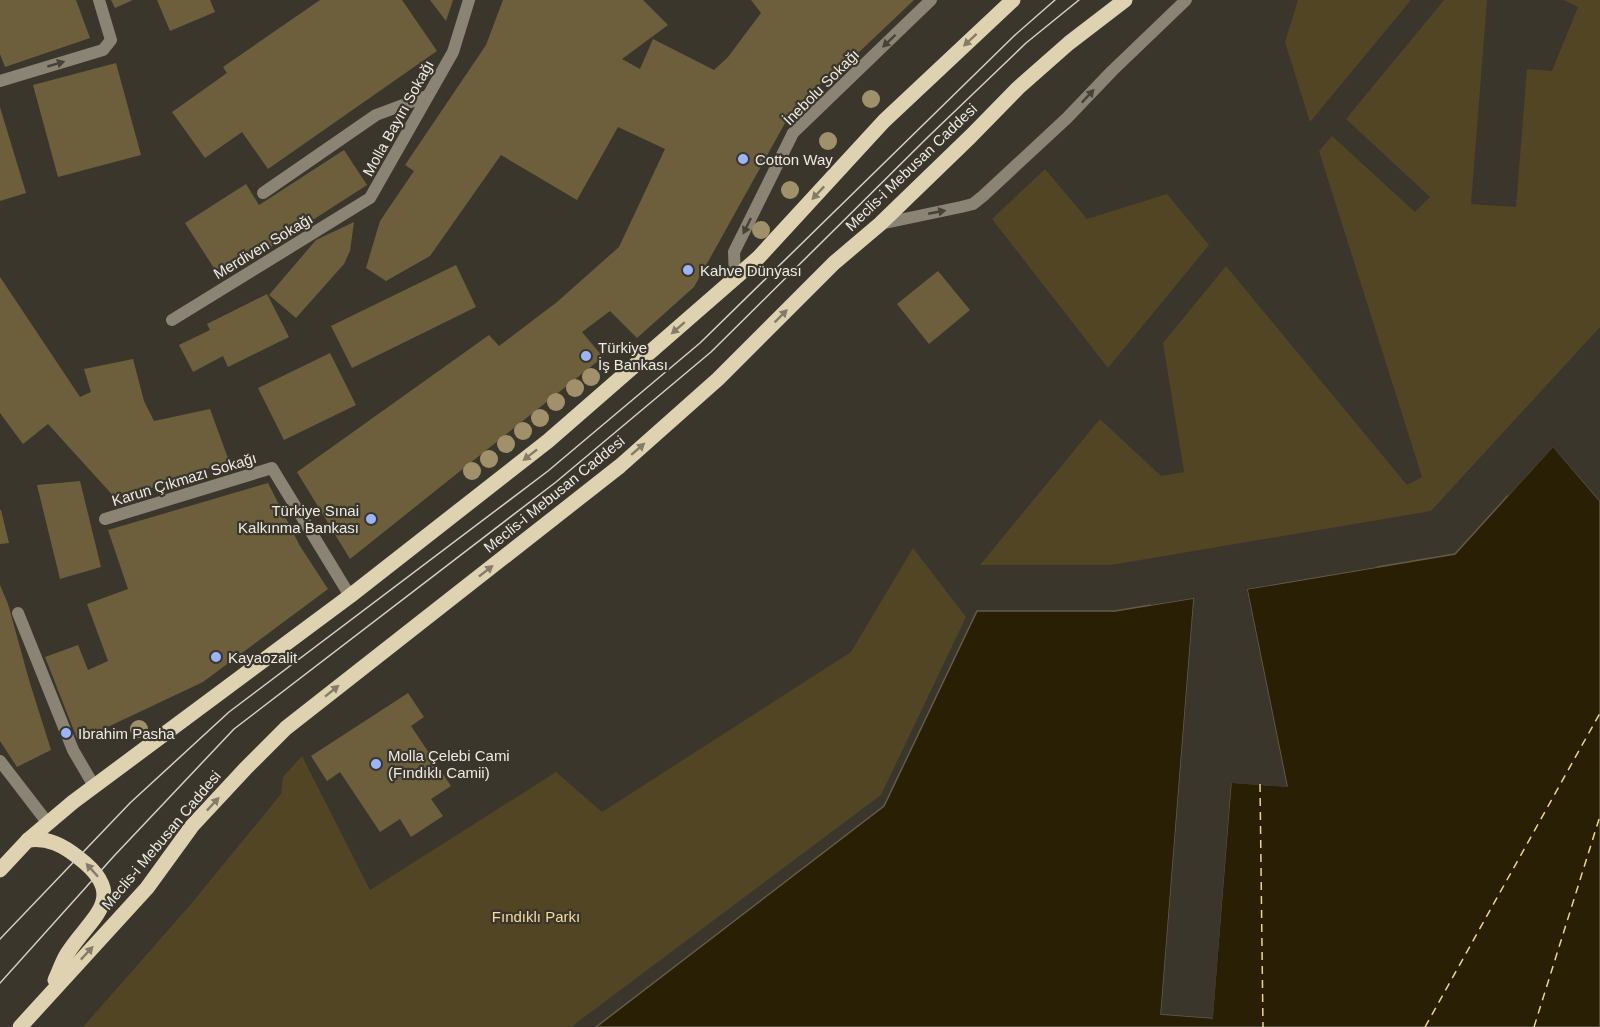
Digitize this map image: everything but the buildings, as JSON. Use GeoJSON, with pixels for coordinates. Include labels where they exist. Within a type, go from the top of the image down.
{"type":"FeatureCollection","features":[{"type":"Feature","properties":{"kind":"main road"},"geometry":{"type":"LineString","coordinates":[[0,870],[47,822],[350,596],[548,441],[758,258],[884,121],[1013,0]]}},
{"type":"Feature","properties":{"kind":"main road","name":"Meclis-i Mebusan Caddesi"},"geometry":{"type":"LineString","coordinates":[[20,1027],[147,888],[192,826],[246,767],[286,728],[620,466],[718,379],[834,263],[880,224],[1018,88],[1068,43],[1125,0]]}},
{"type":"Feature","properties":{"kind":"main road"},"geometry":{"type":"LineString","coordinates":[[28,840],[47,841],[69,850],[90,867],[102,884],[103,899],[100,911],[68,954],[49,994]]}},
{"type":"Feature","properties":{"kind":"street"},"geometry":{"type":"LineString","coordinates":[[0,81],[103,50],[111,40],[99,0]]}},
{"type":"Feature","properties":{"kind":"street","name":"Molla Bayırı Sokağı"},"geometry":{"type":"LineString","coordinates":[[370,198],[453,52],[469,0]]}},
{"type":"Feature","properties":{"kind":"street","name":"İnebolu Sokağı"},"geometry":{"type":"LineString","coordinates":[[735,279],[734,252],[793,133],[931,0]]}},
{"type":"Feature","properties":{"kind":"street"},"geometry":{"type":"LineString","coordinates":[[880,224],[961,207],[978,200],[1067,118],[1112,70],[1186,0]]}},
{"type":"Feature","properties":{"kind":"street"},"geometry":{"type":"LineString","coordinates":[[263,193],[376,115],[427,96]]}},
{"type":"Feature","properties":{"kind":"street","name":"Merdiven Sokağı"},"geometry":{"type":"LineString","coordinates":[[172,320],[370,198]]}},
{"type":"Feature","properties":{"kind":"street","name":"Karun Çıkmazı Sokağı"},"geometry":{"type":"LineString","coordinates":[[105,519],[272,468],[350,596]]}},
{"type":"Feature","properties":{"kind":"street"},"geometry":{"type":"LineString","coordinates":[[18,613],[73,750],[94,786]]}},
{"type":"Feature","properties":{"kind":"street"},"geometry":{"type":"LineString","coordinates":[[0,761],[47,822]]}},
{"type":"Feature","properties":{"kind":"green space"},"geometry":{"type":"Polygon","coordinates":[[[1298,0],[1411,0],[1310,122],[1285,42],[1298,0]]]}},
{"type":"Feature","properties":{"kind":"green space"},"geometry":{"type":"Polygon","coordinates":[[[1444,0],[1487,0],[1471,204],[1516,207],[1527,69],[1552,71],[1578,7],[1563,0],[1600,0],[1600,327],[1431,511],[1111,565],[980,565],[1100,419],[1161,476],[1184,472],[1163,343],[1226,266],[1407,485],[1422,477],[1319,151],[1332,136],[1415,212],[1430,197],[1346,119],[1444,0]]]}},
{"type":"Feature","properties":{"kind":"green space"},"geometry":{"type":"Polygon","coordinates":[[[1045,169],[1087,219],[1167,194],[1209,245],[1108,368],[992,219],[1045,169]]]}},
{"type":"Feature","properties":{"kind":"green space","name":"Fındıklı Parkı"},"geometry":{"type":"Polygon","coordinates":[[[913,548],[966,617],[881,795],[571,1027],[83,1027],[191,904],[281,794],[283,777],[302,756],[370,890],[556,772],[602,812],[851,652],[913,548]]]}},
{"type":"Feature","properties":{"kind":"shaded area"},"geometry":{"type":"Polygon","coordinates":[[[1553,446],[1600,501],[1600,1027],[596,1027],[884,806],[977,611],[1115,611],[1194,598],[1161,1014],[1212,1018],[1231,782],[1287,786],[1247,589],[1455,554],[1553,446]]]}},
{"type":"Feature","properties":{"kind":"pier"},"geometry":{"type":"Polygon","coordinates":[[[1554,443],[1600,496],[1600,501],[1553,447],[1508,496],[1506,494],[1554,443]]]}},
{"type":"Feature","properties":{"kind":"pier"},"geometry":{"type":"Polygon","coordinates":[[[1377,564],[1377,567],[1247,589],[1287,787],[1231,783],[1213,1018],[1161,1014],[1194,598],[1151,605],[1150,602],[1194,595],[1197,598],[1164,1011],[1210,1015],[1228,781],[1231,779],[1283,783],[1244,588],[1377,564]]]}},
{"type":"Feature","properties":{"kind":"ferry route"},"geometry":{"type":"LineString","coordinates":[[1425,1027],[1600,713]]}},
{"type":"Feature","properties":{"kind":"ferry route"},"geometry":{"type":"LineString","coordinates":[[1260,784],[1263,1027]]}},
{"type":"Feature","properties":{"kind":"ferry route"},"geometry":{"type":"LineString","coordinates":[[1534,1027],[1600,816]]}},
{"type":"Feature","properties":{"kind":"tram line"},"geometry":{"type":"LineString","coordinates":[[0,939],[130,803],[229,712],[548,471],[700,343],[1015,35],[1055,0]]}},
{"type":"Feature","properties":{"kind":"tram line"},"geometry":{"type":"LineString","coordinates":[[0,983],[114,856],[234,729],[556,482],[711,352],[1026,43],[1079,0]]}},
{"type":"Feature","properties":{"kind":"place","name":"Cotton Way"},"geometry":{"type":"Point","coordinates":[743,159]}},
{"type":"Feature","properties":{"kind":"place","name":"Kahve Dünyası"},"geometry":{"type":"Point","coordinates":[688,270]}},
{"type":"Feature","properties":{"kind":"place","name":"Türkiye İş Bankası"},"geometry":{"type":"Point","coordinates":[586,356]}},
{"type":"Feature","properties":{"kind":"place","name":"Türkiye Sınai Kalkınma Bankası"},"geometry":{"type":"Point","coordinates":[371,519]}},
{"type":"Feature","properties":{"kind":"place","name":"Kayaozalit"},"geometry":{"type":"Point","coordinates":[216,657]}},
{"type":"Feature","properties":{"kind":"place","name":"Ibrahim Pasha"},"geometry":{"type":"Point","coordinates":[66,733]}},
{"type":"Feature","properties":{"kind":"place","name":"Molla Çelebi Cami (Fındıklı Camii)"},"geometry":{"type":"Point","coordinates":[376,764]}}]}
